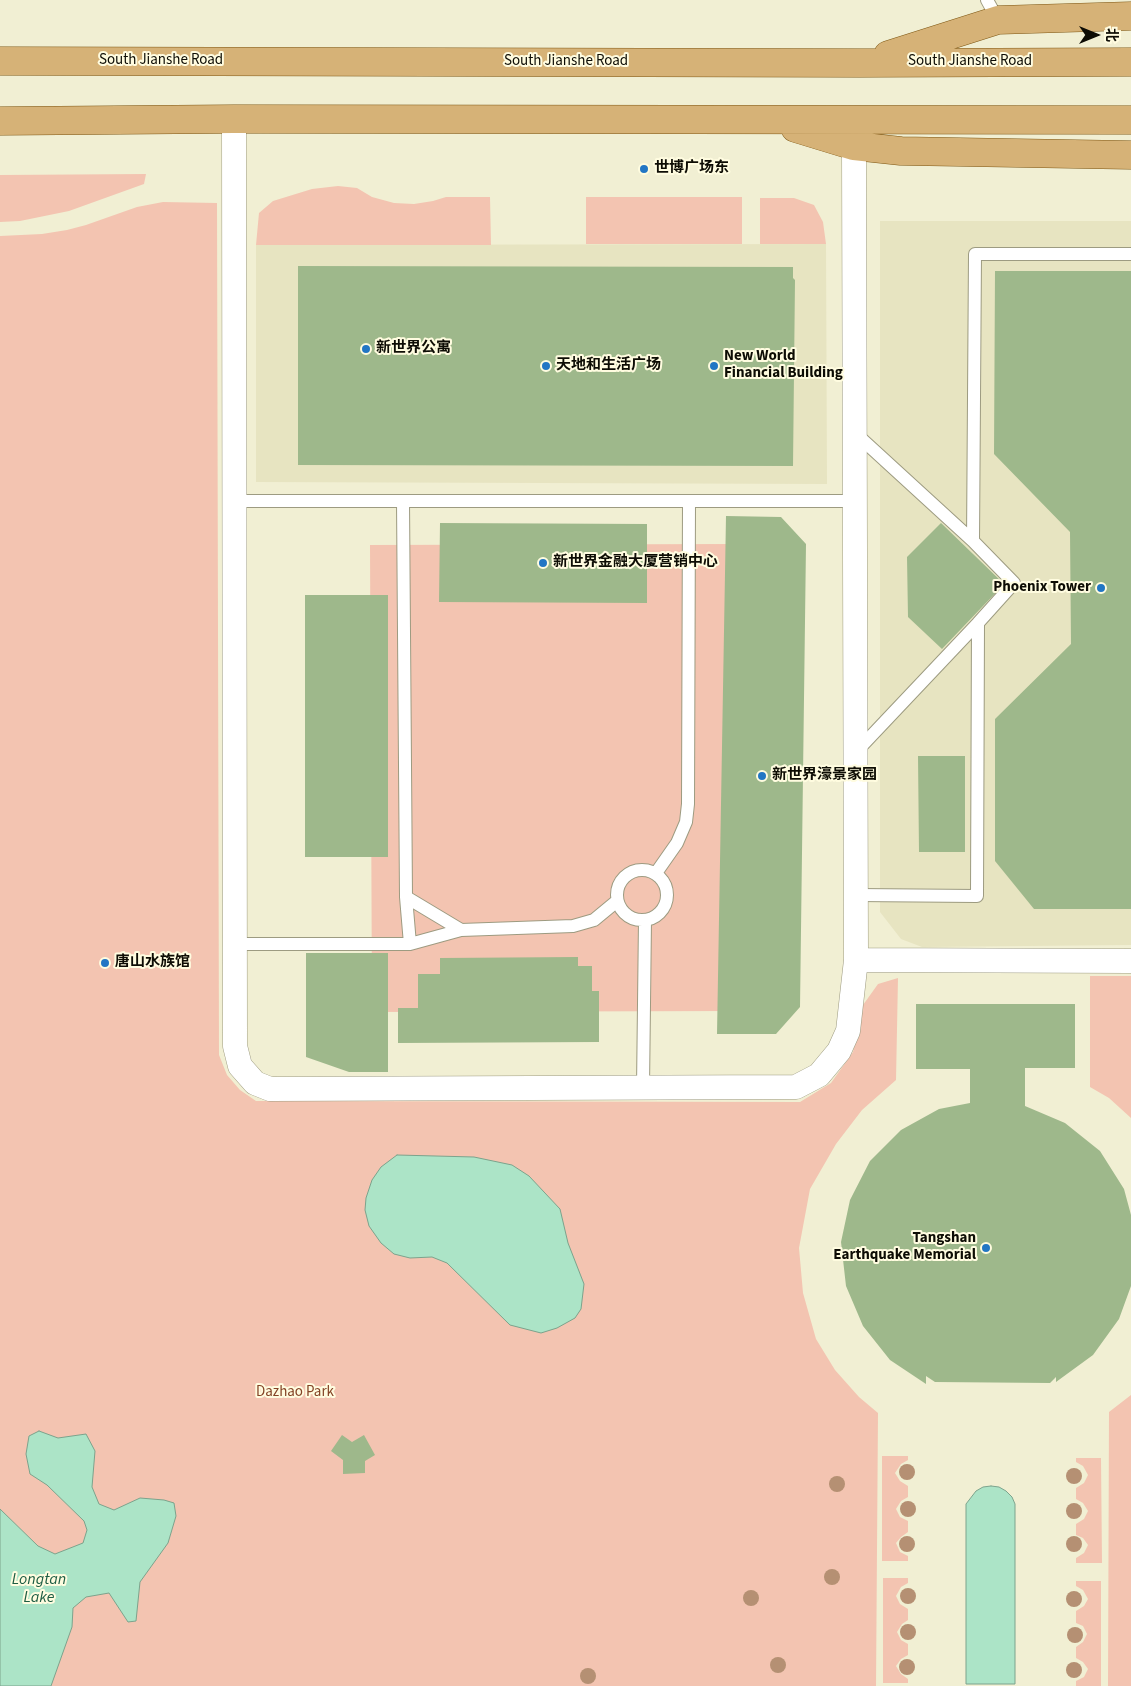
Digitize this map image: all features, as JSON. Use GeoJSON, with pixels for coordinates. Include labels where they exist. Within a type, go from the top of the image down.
{"type":"FeatureCollection","features":[{"type":"Feature","properties":{"kind":"main road"},"geometry":{"type":"LineString","coordinates":[[860,63],[993,10],[1131,16]]}},
{"type":"Feature","properties":{"kind":"main road","name":"South Jianshe Road"},"geometry":{"type":"LineString","coordinates":[[0,61],[1131,62]]}},
{"type":"Feature","properties":{"kind":"main road"},"geometry":{"type":"LineString","coordinates":[[0,121],[234,119],[1131,120]]}},
{"type":"Feature","properties":{"kind":"main road"},"geometry":{"type":"LineString","coordinates":[[770,120],[854,146],[901,151],[1131,155]]}},
{"type":"Feature","properties":{"kind":"street"},"geometry":{"type":"LineString","coordinates":[[234,119],[235,1046],[240,1066],[255,1083],[270,1089],[796,1087],[819,1076],[839,1051],[848,1031],[856,960],[854,146]]}},
{"type":"Feature","properties":{"kind":"street"},"geometry":{"type":"LineString","coordinates":[[856,960],[1131,961]]}},
{"type":"Feature","properties":{"kind":"lane"},"geometry":{"type":"LineString","coordinates":[[973,542],[975,254],[1131,254]]}},
{"type":"Feature","properties":{"kind":"lane"},"geometry":{"type":"LineString","coordinates":[[855,434],[973,542],[1014,583],[856,753]]}},
{"type":"Feature","properties":{"kind":"lane"},"geometry":{"type":"LineString","coordinates":[[235,501],[855,501]]}},
{"type":"Feature","properties":{"kind":"lane"},"geometry":{"type":"LineString","coordinates":[[404,501],[406,897],[410,944]]}},
{"type":"Feature","properties":{"kind":"lane"},"geometry":{"type":"LineString","coordinates":[[656,873],[678,843],[686,822],[688,804],[689,501]]}},
{"type":"Feature","properties":{"kind":"lane"},"geometry":{"type":"LineString","coordinates":[[856,895],[977,896],[978,623]]}},
{"type":"Feature","properties":{"kind":"lane"},"geometry":{"type":"LineString","coordinates":[[639,869],[656,873],[662,878],[667,892],[664,908],[659,914],[645,920],[631,918],[624,913],[617,901],[618,884],[631,871],[639,869]]}},
{"type":"Feature","properties":{"kind":"lane"},"geometry":{"type":"LineString","coordinates":[[406,897],[460,930]]}},
{"type":"Feature","properties":{"kind":"lane"},"geometry":{"type":"LineString","coordinates":[[236,944],[410,944],[460,930],[573,926],[594,920],[617,901]]}},
{"type":"Feature","properties":{"kind":"lane"},"geometry":{"type":"LineString","coordinates":[[643,1087],[645,920]]}},
{"type":"Feature","properties":{"kind":"shaded area"},"geometry":{"type":"Polygon","coordinates":[[[880,221],[1131,221],[1131,945],[922,947],[901,939],[880,912],[880,221]]]}},
{"type":"Feature","properties":{"kind":"shaded area","name":"天地和生活广场"},"geometry":{"type":"Polygon","coordinates":[[[826,244],[827,484],[256,482],[256,245],[826,244]]]}},
{"type":"Feature","properties":{"kind":"green space"},"geometry":{"type":"Polygon","coordinates":[[[146,174],[144,184],[69,211],[20,221],[0,222],[0,175],[146,174]]]}},
{"type":"Feature","properties":{"kind":"green space"},"geometry":{"type":"Polygon","coordinates":[[[338,186],[357,188],[372,197],[394,203],[414,204],[446,197],[490,197],[491,245],[256,245],[259,213],[273,201],[312,189],[338,186]]]}},
{"type":"Feature","properties":{"kind":"green space"},"geometry":{"type":"Polygon","coordinates":[[[586,197],[742,197],[742,244],[586,244],[586,197]]]}},
{"type":"Feature","properties":{"kind":"green space"},"geometry":{"type":"Polygon","coordinates":[[[760,198],[794,198],[814,205],[823,222],[826,244],[760,244],[760,198]]]}},
{"type":"Feature","properties":{"kind":"green space","name":"Dazhao Park"},"geometry":{"type":"Polygon","coordinates":[[[163,202],[217,203],[219,1055],[227,1075],[240,1090],[256,1101],[800,1102],[831,1083],[853,1052],[863,1005],[878,984],[898,978],[896,1080],[862,1110],[836,1144],[810,1189],[799,1248],[803,1293],[816,1339],[835,1370],[859,1397],[878,1413],[876,1686],[0,1686],[0,236],[42,234],[67,230],[137,207],[163,202]]]}},
{"type":"Feature","properties":{"kind":"green space"},"geometry":{"type":"Polygon","coordinates":[[[735,544],[736,1011],[372,1012],[370,545],[735,544]]]}},
{"type":"Feature","properties":{"kind":"green space"},"geometry":{"type":"Polygon","coordinates":[[[1090,976],[1131,976],[1131,1118],[1109,1098],[1090,1087],[1090,976]]]}},
{"type":"Feature","properties":{"kind":"green space"},"geometry":{"type":"Polygon","coordinates":[[[1131,1395],[1131,1686],[1108,1686],[1109,1412],[1131,1395]]]}},
{"type":"Feature","properties":{"kind":"green space"},"geometry":{"type":"Polygon","coordinates":[[[882,1456],[908,1456],[908,1460],[901,1464],[895,1473],[900,1481],[908,1486],[908,1497],[901,1501],[896,1509],[900,1517],[908,1521],[908,1532],[896,1543],[900,1552],[908,1556],[908,1561],[882,1561],[882,1456]]]}},
{"type":"Feature","properties":{"kind":"green space"},"geometry":{"type":"Polygon","coordinates":[[[1076,1458],[1101,1458],[1102,1563],[1076,1563],[1076,1558],[1084,1553],[1088,1545],[1083,1538],[1076,1535],[1076,1524],[1084,1519],[1088,1511],[1083,1503],[1076,1499],[1076,1488],[1084,1483],[1088,1475],[1083,1466],[1076,1462],[1076,1458]]]}},
{"type":"Feature","properties":{"kind":"green space"},"geometry":{"type":"Polygon","coordinates":[[[883,1578],[908,1578],[908,1583],[901,1587],[896,1596],[900,1604],[908,1609],[908,1620],[902,1624],[897,1632],[901,1640],[908,1644],[908,1655],[901,1659],[896,1666],[901,1674],[908,1679],[908,1683],[883,1683],[883,1578]]]}},
{"type":"Feature","properties":{"kind":"green space"},"geometry":{"type":"Polygon","coordinates":[[[1076,1581],[1101,1581],[1101,1686],[1076,1686],[1076,1681],[1084,1677],[1088,1669],[1083,1662],[1076,1658],[1076,1647],[1083,1642],[1087,1634],[1083,1626],[1076,1623],[1076,1611],[1084,1606],[1088,1599],[1083,1590],[1076,1586],[1076,1581]]]}},
{"type":"Feature","properties":{"kind":"water"},"geometry":{"type":"Polygon","coordinates":[[[397,1155],[474,1157],[512,1165],[529,1176],[560,1209],[568,1243],[584,1284],[581,1309],[575,1318],[557,1328],[541,1333],[510,1325],[447,1263],[432,1257],[410,1258],[394,1254],[381,1243],[369,1226],[365,1210],[366,1198],[372,1180],[381,1167],[397,1155]]]}},
{"type":"Feature","properties":{"kind":"water","name":"Longtan Lake"},"geometry":{"type":"Polygon","coordinates":[[[39,1431],[58,1438],[86,1434],[95,1451],[92,1487],[99,1504],[114,1510],[140,1498],[164,1500],[174,1503],[176,1516],[168,1543],[140,1582],[136,1621],[128,1622],[109,1593],[86,1597],[73,1608],[72,1627],[51,1686],[0,1686],[0,1509],[38,1546],[55,1554],[83,1543],[87,1530],[84,1521],[47,1485],[30,1474],[26,1454],[29,1436],[39,1431]]]}},
{"type":"Feature","properties":{"kind":"water"},"geometry":{"type":"Polygon","coordinates":[[[983,1487],[999,1487],[1006,1491],[1012,1497],[1015,1504],[1015,1684],[966,1684],[966,1504],[976,1491],[983,1487]]]}},
{"type":"Feature","properties":{"kind":"building","name":"天地和生活广场"},"geometry":{"type":"Polygon","coordinates":[[[298,266],[793,267],[793,278],[795,280],[793,466],[298,465],[298,266]]]}},
{"type":"Feature","properties":{"kind":"building","name":"Phoenix Tower"},"geometry":{"type":"Polygon","coordinates":[[[995,271],[1131,271],[1131,909],[1034,909],[995,861],[995,719],[1071,644],[1070,532],[994,454],[995,271]]]}},
{"type":"Feature","properties":{"kind":"building","name":"新世界濠景家园"},"geometry":{"type":"Polygon","coordinates":[[[726,516],[781,517],[806,544],[800,1007],[776,1034],[717,1034],[726,516]]]}},
{"type":"Feature","properties":{"kind":"building","name":"新世界金融大厦营销中心"},"geometry":{"type":"Polygon","coordinates":[[[440,523],[647,524],[647,603],[439,602],[440,523]]]}},
{"type":"Feature","properties":{"kind":"building"},"geometry":{"type":"Polygon","coordinates":[[[941,523],[1004,584],[942,649],[908,617],[907,557],[941,523]]]}},
{"type":"Feature","properties":{"kind":"building"},"geometry":{"type":"Polygon","coordinates":[[[305,595],[388,595],[388,857],[305,857],[305,595]]]}},
{"type":"Feature","properties":{"kind":"building"},"geometry":{"type":"Polygon","coordinates":[[[918,756],[965,756],[965,852],[919,852],[918,756]]]}},
{"type":"Feature","properties":{"kind":"building"},"geometry":{"type":"Polygon","coordinates":[[[306,953],[388,953],[388,1072],[349,1072],[306,1057],[306,953]]]}},
{"type":"Feature","properties":{"kind":"building"},"geometry":{"type":"Polygon","coordinates":[[[578,957],[578,966],[592,966],[592,991],[599,991],[599,1042],[398,1043],[398,1008],[418,1008],[418,974],[440,974],[440,958],[578,957]]]}},
{"type":"Feature","properties":{"kind":"building","name":"Tangshan Earthquake Memorial"},"geometry":{"type":"Polygon","coordinates":[[[916,1004],[1075,1004],[1075,1068],[1025,1068],[1025,1106],[1065,1123],[1100,1151],[1124,1189],[1131,1215],[1131,1286],[1119,1319],[1093,1355],[1056,1382],[1056,1377],[1050,1383],[935,1382],[926,1376],[926,1384],[890,1360],[863,1326],[846,1286],[841,1242],[850,1200],[870,1161],[901,1130],[939,1109],[970,1103],[970,1069],[916,1069],[916,1004]]]}},
{"type":"Feature","properties":{"kind":"building"},"geometry":{"type":"Polygon","coordinates":[[[342,1435],[352,1442],[364,1435],[375,1455],[365,1461],[365,1473],[343,1474],[343,1460],[331,1451],[342,1435]]]}},
{"type":"Feature","properties":{"kind":"place","name":"世博广场东"},"geometry":{"type":"Point","coordinates":[644,169]}},
{"type":"Feature","properties":{"kind":"place","name":"新世界公寓"},"geometry":{"type":"Point","coordinates":[366,349]}},
{"type":"Feature","properties":{"kind":"place","name":"天地和生活广场"},"geometry":{"type":"Point","coordinates":[546,366]}},
{"type":"Feature","properties":{"kind":"place","name":"New World Financial Building"},"geometry":{"type":"Point","coordinates":[714,366]}},
{"type":"Feature","properties":{"kind":"place","name":"新世界金融大厦营销中心"},"geometry":{"type":"Point","coordinates":[543,563]}},
{"type":"Feature","properties":{"kind":"place","name":"Phoenix Tower"},"geometry":{"type":"Point","coordinates":[1101,588]}},
{"type":"Feature","properties":{"kind":"place","name":"新世界濠景家园"},"geometry":{"type":"Point","coordinates":[762,776]}},
{"type":"Feature","properties":{"kind":"place","name":"唐山水族馆"},"geometry":{"type":"Point","coordinates":[105,963]}},
{"type":"Feature","properties":{"kind":"place","name":"Tangshan Earthquake Memorial"},"geometry":{"type":"Point","coordinates":[986,1248]}}]}
